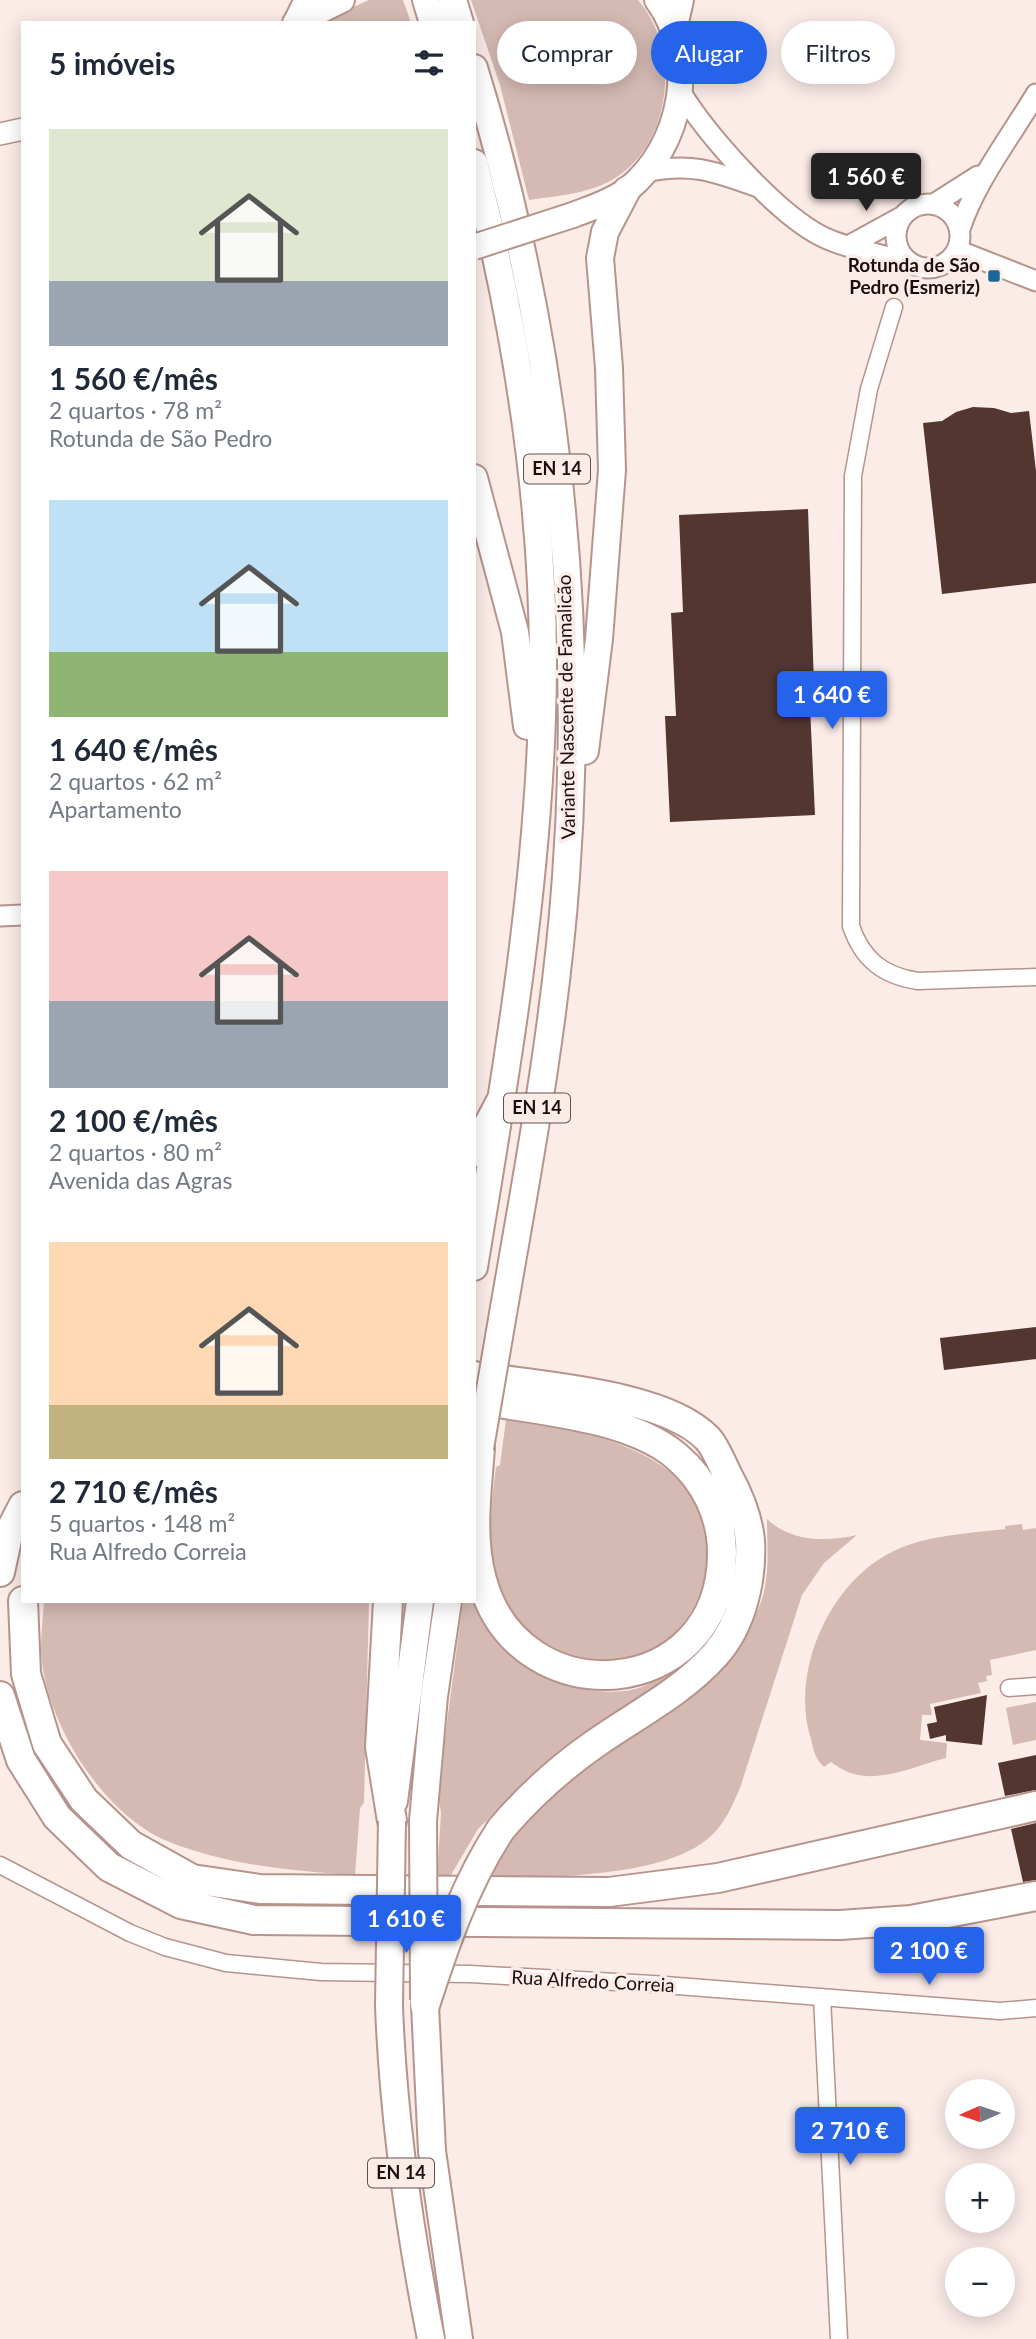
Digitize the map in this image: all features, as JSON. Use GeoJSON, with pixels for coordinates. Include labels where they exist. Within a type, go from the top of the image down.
{"type":"FeatureCollection","features":[{"type":"Feature","properties":{"kind":"highway"},"geometry":{"type":"LineString","coordinates":[[426,0],[432,21]]}},
{"type":"Feature","properties":{"kind":"highway"},"geometry":{"type":"LineString","coordinates":[[453,0],[459,21]]}},
{"type":"Feature","properties":{"kind":"highway","name":"Variante Nascente de Famalicão"},"geometry":{"type":"LineString","coordinates":[[476,75],[510,199],[533,302],[555,452],[569,627],[571,793],[566,877],[551,1015],[477,1460]]}},
{"type":"Feature","properties":{"kind":"highway","name":"Variante Nascente de Famalicão"},"geometry":{"type":"LineString","coordinates":[[476,171],[493,237],[522,387],[537,516],[542,658],[536,817],[527,916],[502,1101],[476,1254]]}},
{"type":"Feature","properties":{"kind":"highway"},"geometry":{"type":"LineString","coordinates":[[566,877],[599,639],[612,470],[609,368],[600,258],[605,232],[636,181]]}},
{"type":"Feature","properties":{"kind":"highway"},"geometry":{"type":"LineString","coordinates":[[476,486],[517,645],[536,817]]}},
{"type":"Feature","properties":{"kind":"highway"},"geometry":{"type":"LineString","coordinates":[[476,1148],[502,1101]]}},
{"type":"Feature","properties":{"kind":"highway"},"geometry":{"type":"LineString","coordinates":[[425,2005],[459,1905],[478,1865],[501,1829],[554,1775],[669,1694],[717,1654],[747,1594],[751,1560],[749,1530],[739,1495],[708,1439],[688,1424],[659,1409],[626,1401],[476,1376]]}},
{"type":"Feature","properties":{"kind":"highway"},"geometry":{"type":"LineString","coordinates":[[476,1399],[598,1422],[639,1435],[676,1456],[704,1487],[722,1531],[722,1571],[715,1607],[698,1634],[669,1658],[638,1671],[603,1675],[568,1671],[538,1659],[510,1636],[491,1608],[481,1577],[476,1535]]}},
{"type":"Feature","properties":{"kind":"highway"},"geometry":{"type":"LineString","coordinates":[[476,1494],[477,1460]]}},
{"type":"Feature","properties":{"kind":"highway"},"geometry":{"type":"LineString","coordinates":[[0,1572],[8,1535],[21,1510]]}},
{"type":"Feature","properties":{"kind":"highway"},"geometry":{"type":"LineString","coordinates":[[23,1603],[26,1674],[47,1744],[84,1800],[131,1845],[192,1879],[260,1889],[609,1892],[718,1878],[1036,1806]]}},
{"type":"Feature","properties":{"kind":"highway"},"geometry":{"type":"LineString","coordinates":[[388,1603],[380,1746],[392,1821]]}},
{"type":"Feature","properties":{"kind":"highway","name":"EN 14"},"geometry":{"type":"LineString","coordinates":[[420,1603],[405,1694],[392,1821],[388,2005],[398,2153],[412,2244],[431,2339]]}},
{"type":"Feature","properties":{"kind":"highway","name":"EN 14"},"geometry":{"type":"LineString","coordinates":[[448,1603],[432,1709],[423,1821],[425,2005],[432,2151],[458,2339]]}},
{"type":"Feature","properties":{"kind":"highway"},"geometry":{"type":"LineString","coordinates":[[0,1696],[21,1760],[50,1806],[57,1817],[108,1867],[181,1904],[254,1920],[841,1925],[911,1920],[1036,1896]]}},
{"type":"Feature","properties":{"kind":"main road"},"geometry":{"type":"LineString","coordinates":[[300,14],[342,0]]}},
{"type":"Feature","properties":{"kind":"main road"},"geometry":{"type":"LineString","coordinates":[[657,0],[669,21]]}},
{"type":"Feature","properties":{"kind":"main road"},"geometry":{"type":"LineString","coordinates":[[676,21],[681,0]]}},
{"type":"Feature","properties":{"kind":"main road"},"geometry":{"type":"LineString","coordinates":[[476,246],[573,215],[636,181],[671,132],[680,84]]}},
{"type":"Feature","properties":{"kind":"main road"},"geometry":{"type":"LineString","coordinates":[[0,134],[21,129]]}},
{"type":"Feature","properties":{"kind":"street"},"geometry":{"type":"LineString","coordinates":[[680,91],[692,111],[762,189],[796,221],[823,237],[930,268],[941,266],[957,250],[969,200],[996,162],[1036,94]]}},
{"type":"Feature","properties":{"kind":"street"},"geometry":{"type":"LineString","coordinates":[[934,204],[962,188],[996,162]]}},
{"type":"Feature","properties":{"kind":"street"},"geometry":{"type":"LineString","coordinates":[[636,181],[675,166],[709,169],[762,189]]}},
{"type":"Feature","properties":{"kind":"street"},"geometry":{"type":"LineString","coordinates":[[850,245],[901,217],[916,205],[934,204],[946,209],[960,229]]}},
{"type":"Feature","properties":{"kind":"street"},"geometry":{"type":"LineString","coordinates":[[901,217],[896,241],[908,262]]}},
{"type":"Feature","properties":{"kind":"street"},"geometry":{"type":"LineString","coordinates":[[957,250],[1036,281]]}},
{"type":"Feature","properties":{"kind":"street"},"geometry":{"type":"LineString","coordinates":[[894,307],[869,389],[853,476],[851,926],[866,957],[880,970],[900,979],[918,981],[1036,978]]}},
{"type":"Feature","properties":{"kind":"street"},"geometry":{"type":"LineString","coordinates":[[0,916],[21,915]]}},
{"type":"Feature","properties":{"kind":"street"},"geometry":{"type":"LineString","coordinates":[[1009,1688],[1036,1686]]}},
{"type":"Feature","properties":{"kind":"street","name":"Rua Alfredo Correia"},"geometry":{"type":"LineString","coordinates":[[0,1865],[130,1933],[165,1947],[226,1963],[321,1972],[470,1974],[1000,2011],[1036,2008]]}},
{"type":"Feature","properties":{"kind":"street"},"geometry":{"type":"LineString","coordinates":[[822,1997],[839,2339]]}},
{"type":"Feature","properties":{"kind":"shaded area"},"geometry":{"type":"Polygon","coordinates":[[[369,0],[403,0],[410,21],[322,21],[369,0]]]}},
{"type":"Feature","properties":{"kind":"shaded area"},"geometry":{"type":"Polygon","coordinates":[[[471,0],[638,0],[652,21],[651,84],[664,84],[664,96],[648,145],[632,165],[602,185],[571,194],[529,200],[500,84],[637,84],[637,21],[497,21],[497,76],[471,0]]]}},
{"type":"Feature","properties":{"kind":"shaded area"},"geometry":{"type":"Polygon","coordinates":[[[506,1420],[574,1431],[610,1441],[644,1455],[672,1474],[694,1498],[707,1530],[705,1579],[686,1619],[662,1643],[640,1654],[616,1659],[592,1659],[568,1654],[546,1644],[527,1630],[511,1611],[499,1588],[491,1544],[494,1482],[496,1467],[500,1465],[506,1420]]]}},
{"type":"Feature","properties":{"kind":"shaded area"},"geometry":{"type":"Polygon","coordinates":[[[767,1519],[787,1532],[809,1538],[833,1539],[857,1535],[824,1563],[802,1595],[740,1788],[718,1829],[695,1848],[644,1866],[556,1877],[505,1879],[493,1876],[496,1862],[520,1830],[516,1825],[557,1789],[674,1706],[728,1656],[748,1628],[765,1589],[767,1519]]]}},
{"type":"Feature","properties":{"kind":"shaded area"},"geometry":{"type":"Polygon","coordinates":[[[1022,1524],[1023,1530],[1036,1528],[1036,1650],[990,1660],[992,1675],[986,1676],[987,1681],[978,1683],[981,1693],[930,1704],[932,1715],[922,1715],[920,1740],[947,1743],[946,1758],[887,1775],[859,1775],[845,1771],[831,1762],[824,1767],[816,1757],[811,1739],[806,1714],[806,1688],[818,1635],[846,1589],[865,1570],[900,1548],[929,1539],[1005,1529],[1005,1526],[1022,1524]]]}},
{"type":"Feature","properties":{"kind":"shaded area"},"geometry":{"type":"Polygon","coordinates":[[[44,1603],[369,1603],[364,1803],[360,1808],[355,1875],[283,1869],[213,1856],[167,1841],[143,1828],[99,1787],[80,1761],[52,1705],[44,1676],[41,1649],[44,1603]]]}},
{"type":"Feature","properties":{"kind":"shaded area"},"geometry":{"type":"Polygon","coordinates":[[[463,1603],[476,1603],[483,1621],[496,1640],[513,1657],[533,1671],[577,1688],[601,1692],[634,1689],[660,1678],[692,1657],[674,1675],[512,1796],[478,1829],[448,1880],[437,1878],[441,1813],[438,1791],[463,1603]]]}},
{"type":"Feature","properties":{"kind":"shaded area"},"geometry":{"type":"Polygon","coordinates":[[[1036,1702],[1036,1740],[1013,1745],[1006,1708],[1036,1702]]]}},
{"type":"Feature","properties":{"kind":"building"},"geometry":{"type":"Polygon","coordinates":[[[973,407],[994,408],[1011,413],[1029,411],[1036,471],[1036,583],[942,594],[923,423],[942,421],[956,412],[973,407]]]}},
{"type":"Feature","properties":{"kind":"building"},"geometry":{"type":"Polygon","coordinates":[[[808,509],[814,685],[809,685],[815,815],[670,822],[665,716],[676,716],[671,613],[683,612],[679,515],[808,509]]]}},
{"type":"Feature","properties":{"kind":"building"},"geometry":{"type":"Polygon","coordinates":[[[1036,1327],[1036,1359],[944,1370],[940,1338],[1036,1327]]]}},
{"type":"Feature","properties":{"kind":"building"},"geometry":{"type":"Polygon","coordinates":[[[987,1695],[982,1745],[946,1741],[946,1735],[930,1739],[927,1724],[937,1722],[934,1707],[987,1695]]]}},
{"type":"Feature","properties":{"kind":"building"},"geometry":{"type":"Polygon","coordinates":[[[1036,1755],[1036,1790],[1005,1796],[998,1763],[1036,1755]]]}},
{"type":"Feature","properties":{"kind":"building"},"geometry":{"type":"Polygon","coordinates":[[[1036,1823],[1036,1880],[1023,1882],[1011,1829],[1036,1823]]]}},
{"type":"Feature","properties":{"kind":"place","name":"Rotunda de São Pedro (Esmeriz)"},"geometry":{"type":"Point","coordinates":[994,276]}}]}
